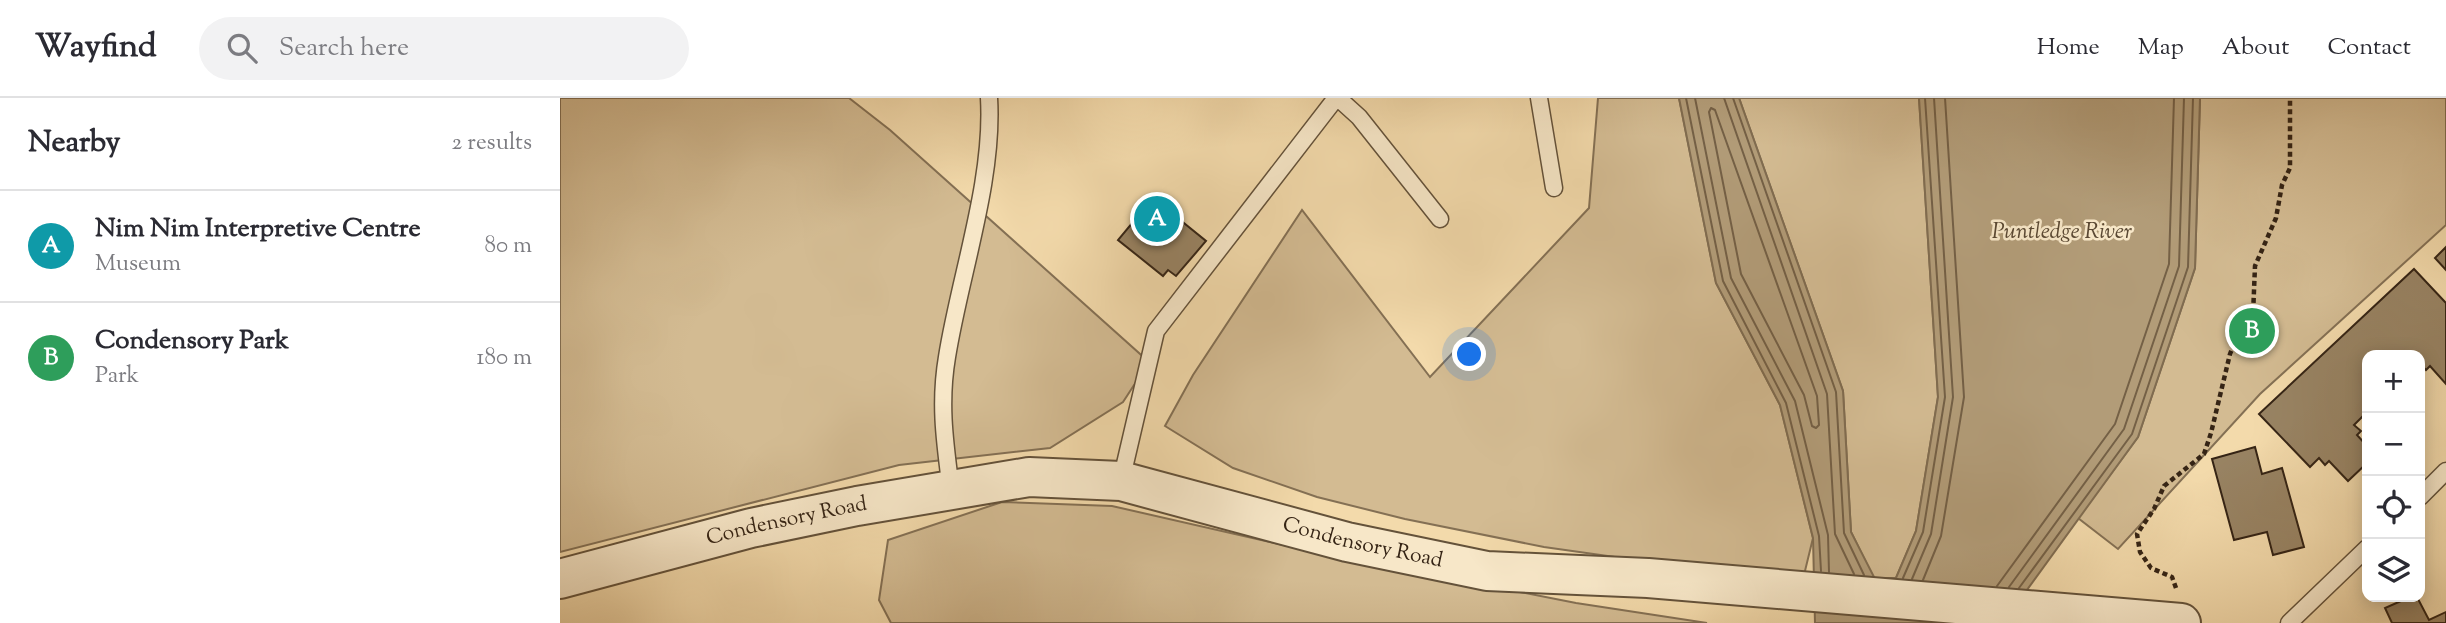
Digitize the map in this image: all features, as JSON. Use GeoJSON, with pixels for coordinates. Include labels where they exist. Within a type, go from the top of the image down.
{"type":"FeatureCollection","features":[{"type":"Feature","properties":{"kind":"street","name":"Condensory Road"},"geometry":{"type":"LineString","coordinates":[[560,579],[751,528],[857,506],[1029,477],[1121,481],[1347,542],[1487,571],[1648,578],[2173,613]]}},
{"type":"Feature","properties":{"kind":"lane"},"geometry":{"type":"LineString","coordinates":[[951,490],[942,416],[947,358],[981,194],[990,119],[989,98]]}},
{"type":"Feature","properties":{"kind":"lane"},"geometry":{"type":"LineString","coordinates":[[1121,481],[1156,331],[1337,98],[1359,117],[1440,219]]}},
{"type":"Feature","properties":{"kind":"lane"},"geometry":{"type":"LineString","coordinates":[[1539,98],[1554,188]]}},
{"type":"Feature","properties":{"kind":"lane"},"geometry":{"type":"LineString","coordinates":[[2425,492],[2446,471]]}},
{"type":"Feature","properties":{"kind":"lane"},"geometry":{"type":"LineString","coordinates":[[2289,623],[2362,553]]}},
{"type":"Feature","properties":{"kind":"path"},"geometry":{"type":"LineString","coordinates":[[2173,613],[2172,578],[2151,568],[2137,542],[2137,534],[2154,509],[2164,486],[2204,454],[2230,354],[2239,332],[2253,315],[2255,266],[2276,218],[2282,185],[2290,168],[2290,98]]}},
{"type":"Feature","properties":{"kind":"shaded area"},"geometry":{"type":"Polygon","coordinates":[[[560,98],[849,98],[890,130],[1149,362],[1123,402],[1050,448],[899,465],[560,552],[560,98]]]}},
{"type":"Feature","properties":{"kind":"shaded area"},"geometry":{"type":"Polygon","coordinates":[[[1598,98],[1679,98],[1716,283],[1780,405],[1813,538],[1804,575],[1629,559],[1544,547],[1405,519],[1317,497],[1233,468],[1165,426],[1193,375],[1302,210],[1430,377],[1589,208],[1598,98]]]}},
{"type":"Feature","properties":{"kind":"shaded area"},"geometry":{"type":"Polygon","coordinates":[[[1739,98],[1919,98],[1938,397],[1916,531],[1896,578],[1874,579],[1851,532],[1843,391],[1739,98]]]}},
{"type":"Feature","properties":{"kind":"shaded area"},"geometry":{"type":"Polygon","coordinates":[[[2200,98],[2446,98],[2446,225],[2260,394],[2118,549],[2078,518],[2138,437],[2195,268],[2200,98]]]}},
{"type":"Feature","properties":{"kind":"shaded area"},"geometry":{"type":"Polygon","coordinates":[[[1002,502],[1112,506],[1301,549],[1576,603],[1707,623],[891,623],[879,600],[888,540],[1002,502]]]}},
{"type":"Feature","properties":{"kind":"water","name":"Puntledge River"},"geometry":{"type":"Polygon","coordinates":[[[1679,98],[1739,98],[1843,391],[1851,532],[1875,579],[1896,578],[1916,531],[1938,397],[1919,98],[2200,98],[2195,268],[2138,437],[2016,605],[2015,623],[1815,623],[1813,538],[1780,405],[1716,283],[1679,98]]]}},
{"type":"Feature","properties":{"kind":"building"},"geometry":{"type":"Polygon","coordinates":[[[1153,198],[1206,241],[1176,276],[1168,270],[1163,276],[1118,240],[1153,198]]]}},
{"type":"Feature","properties":{"kind":"building"},"geometry":{"type":"Polygon","coordinates":[[[2446,247],[2446,270],[2435,258],[2446,247]]]}},
{"type":"Feature","properties":{"kind":"building"},"geometry":{"type":"Polygon","coordinates":[[[2414,269],[2446,303],[2446,384],[2430,366],[2425,369],[2425,350],[2362,350],[2362,417],[2354,425],[2361,431],[2357,435],[2362,440],[2362,468],[2348,481],[2329,461],[2325,465],[2319,458],[2310,467],[2259,414],[2414,269]]]}},
{"type":"Feature","properties":{"kind":"building"},"geometry":{"type":"Polygon","coordinates":[[[2255,447],[2262,474],[2282,468],[2304,547],[2273,555],[2267,532],[2234,540],[2212,459],[2255,447]]]}},
{"type":"Feature","properties":{"kind":"building"},"geometry":{"type":"Polygon","coordinates":[[[2399,602],[2420,602],[2429,620],[2446,612],[2446,623],[2392,623],[2385,608],[2399,602]]]}},
{"type":"Feature","properties":{"kind":"place","name":"Nim Nim Interpretive Centre"},"geometry":{"type":"Point","coordinates":[1157,219]}},
{"type":"Feature","properties":{"kind":"place","name":"Condensory Park"},"geometry":{"type":"Point","coordinates":[2252,331]}}]}
